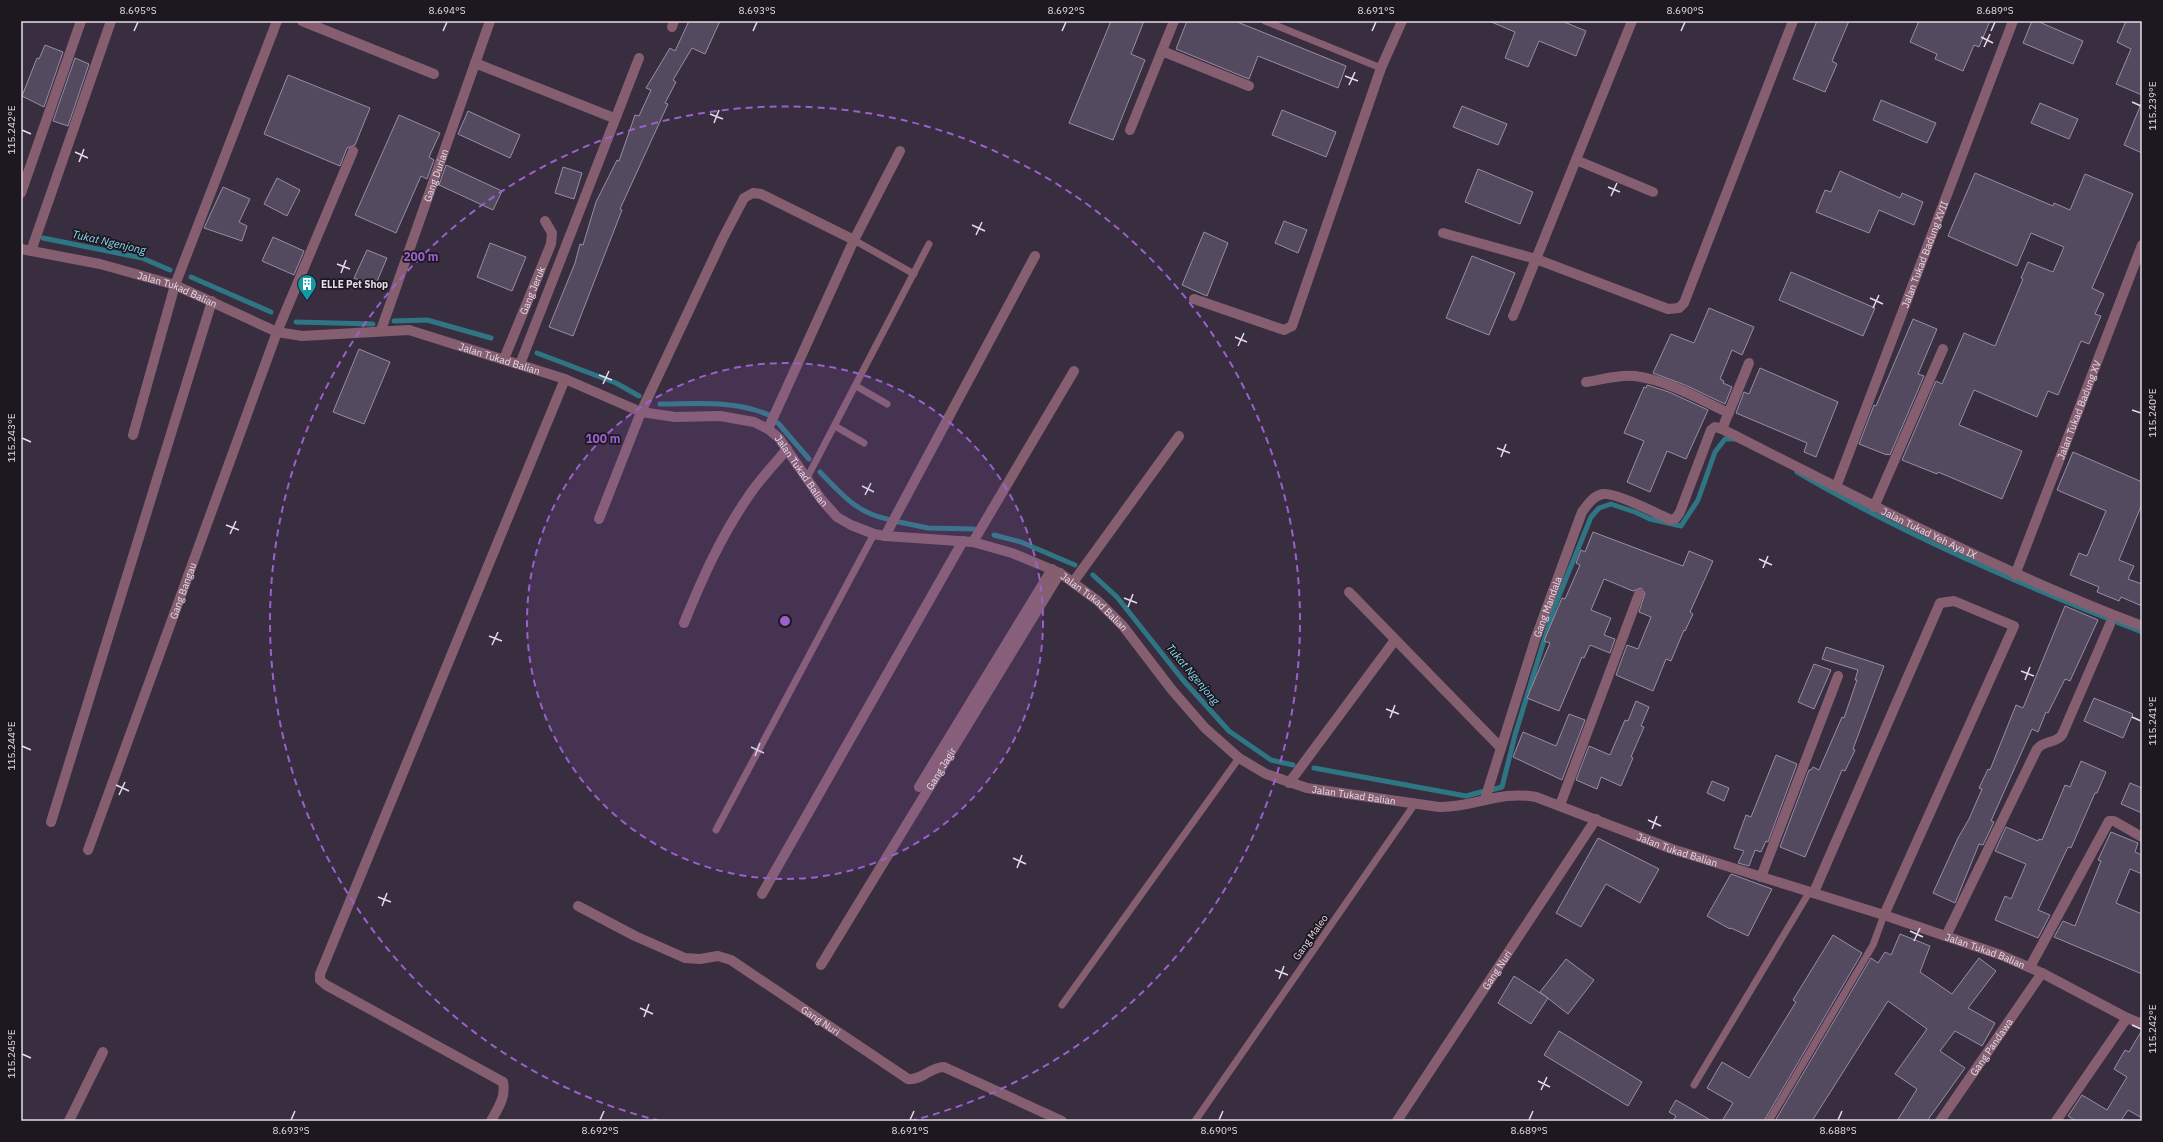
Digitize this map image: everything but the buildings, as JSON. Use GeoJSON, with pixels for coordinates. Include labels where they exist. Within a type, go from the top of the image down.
{"type":"FeatureCollection","features":[{"type":"Feature","properties":{"kind":"street"},"geometry":{"type":"LineString","coordinates":[[21,193],[81,21]]}},
{"type":"Feature","properties":{"kind":"street"},"geometry":{"type":"LineString","coordinates":[[26,250],[111,21]]}},
{"type":"Feature","properties":{"kind":"street"},"geometry":{"type":"LineString","coordinates":[[132,435],[175,286],[277,21]]}},
{"type":"Feature","properties":{"kind":"street"},"geometry":{"type":"LineString","coordinates":[[302,21],[434,74]]}},
{"type":"Feature","properties":{"kind":"street","name":"Gang Durian"},"geometry":{"type":"LineString","coordinates":[[381,330],[490,21]]}},
{"type":"Feature","properties":{"kind":"street"},"geometry":{"type":"LineString","coordinates":[[1130,130],[1174,21]]}},
{"type":"Feature","properties":{"kind":"street"},"geometry":{"type":"LineString","coordinates":[[1194,299],[1284,330],[1292,326],[1381,68],[1402,21]]}},
{"type":"Feature","properties":{"kind":"street"},"geometry":{"type":"LineString","coordinates":[[1513,316],[1632,21]]}},
{"type":"Feature","properties":{"kind":"street"},"geometry":{"type":"LineString","coordinates":[[1443,233],[1536,259],[1668,309],[1674,309],[1682,306],[1794,21]]}},
{"type":"Feature","properties":{"kind":"street","name":"Jalan Tukad Badung XVII"},"geometry":{"type":"LineString","coordinates":[[1836,487],[2013,21]]}},
{"type":"Feature","properties":{"kind":"street"},"geometry":{"type":"LineString","coordinates":[[1162,51],[1249,86]]}},
{"type":"Feature","properties":{"kind":"street"},"geometry":{"type":"LineString","coordinates":[[520,364],[614,118],[639,58]]}},
{"type":"Feature","properties":{"kind":"street"},"geometry":{"type":"LineString","coordinates":[[475,63],[614,118]]}},
{"type":"Feature","properties":{"kind":"street","name":"Gang Bangau"},"geometry":{"type":"LineString","coordinates":[[88,850],[277,332],[353,151]]}},
{"type":"Feature","properties":{"kind":"street"},"geometry":{"type":"LineString","coordinates":[[768,428],[854,240],[900,151]]}},
{"type":"Feature","properties":{"kind":"street"},"geometry":{"type":"LineString","coordinates":[[1576,160],[1653,192]]}},
{"type":"Feature","properties":{"kind":"street"},"geometry":{"type":"LineString","coordinates":[[599,519],[641,412],[723,238],[748,194],[761,194],[854,240]]}},
{"type":"Feature","properties":{"kind":"street","name":"Gang Jeruk"},"geometry":{"type":"LineString","coordinates":[[504,359],[551,244],[552,233],[545,221]]}},
{"type":"Feature","properties":{"kind":"street","name":"Jalan Tukad Badung XV"},"geometry":{"type":"LineString","coordinates":[[2015,575],[2142,245]]}},
{"type":"Feature","properties":{"kind":"street","name":"Jalan Tukad Balian"},"geometry":{"type":"LineString","coordinates":[[26,250],[100,264],[175,286],[212,301],[277,332],[302,336],[381,330],[409,330],[565,379],[641,412],[675,417],[720,416],[754,422],[768,428],[787,449],[821,500],[837,516],[874,534],[968,542],[1012,553],[1056,571],[1074,581],[1106,608],[1123,626],[1189,712],[1239,758],[1266,774],[1289,783],[1336,793],[1414,805],[1455,808],[1503,795],[1522,794],[1560,805],[1672,849],[1884,915],[2001,955],[2030,967],[2127,1018],[2142,1024]]}},
{"type":"Feature","properties":{"kind":"street"},"geometry":{"type":"LineString","coordinates":[[885,536],[1035,256]]}},
{"type":"Feature","properties":{"kind":"street"},"geometry":{"type":"LineString","coordinates":[[51,822],[212,301]]}},
{"type":"Feature","properties":{"kind":"street"},"geometry":{"type":"LineString","coordinates":[[1874,507],[1943,348]]}},
{"type":"Feature","properties":{"kind":"street"},"geometry":{"type":"LineString","coordinates":[[1722,429],[1749,363]]}},
{"type":"Feature","properties":{"kind":"street"},"geometry":{"type":"LineString","coordinates":[[762,894],[968,542],[1074,371]]}},
{"type":"Feature","properties":{"kind":"street"},"geometry":{"type":"LineString","coordinates":[[1586,382],[1627,376],[1646,378],[1729,413]]}},
{"type":"Feature","properties":{"kind":"street"},"geometry":{"type":"LineString","coordinates":[[491,1121],[503,1101],[503,1082],[326,985],[320,980],[320,974],[565,379]]}},
{"type":"Feature","properties":{"kind":"street","name":"Gang Mandala"},"geometry":{"type":"LineString","coordinates":[[1485,799],[1535,640],[1576,527],[1586,507],[1594,498],[1604,494],[1615,496],[1670,520],[1676,518],[1680,512],[1710,430],[1715,427],[1722,429]]}},
{"type":"Feature","properties":{"kind":"street","name":"Jalan Tukad Yeh Aya IX"},"geometry":{"type":"LineString","coordinates":[[1722,429],[1874,507],[2015,575],[2142,626]]}},
{"type":"Feature","properties":{"kind":"street"},"geometry":{"type":"LineString","coordinates":[[1074,581],[1179,436]]}},
{"type":"Feature","properties":{"kind":"street"},"geometry":{"type":"LineString","coordinates":[[684,623],[704,573],[723,537],[749,496],[787,449]]}},
{"type":"Feature","properties":{"kind":"street","name":"Gang Jagir"},"geometry":{"type":"LineString","coordinates":[[919,787],[1056,571]]}},
{"type":"Feature","properties":{"kind":"street","name":"Gang Jagir"},"geometry":{"type":"LineString","coordinates":[[821,966],[1056,571]]}},
{"type":"Feature","properties":{"kind":"street"},"geometry":{"type":"LineString","coordinates":[[1349,592],[1501,748]]}},
{"type":"Feature","properties":{"kind":"street"},"geometry":{"type":"LineString","coordinates":[[1560,805],[1639,594]]}},
{"type":"Feature","properties":{"kind":"street"},"geometry":{"type":"LineString","coordinates":[[1812,892],[1940,603],[1954,601],[2014,626],[1884,915]]}},
{"type":"Feature","properties":{"kind":"street"},"geometry":{"type":"LineString","coordinates":[[1946,936],[2037,748],[2044,743],[2058,740],[2062,735],[2110,624]]}},
{"type":"Feature","properties":{"kind":"street"},"geometry":{"type":"LineString","coordinates":[[1289,783],[1395,640]]}},
{"type":"Feature","properties":{"kind":"street"},"geometry":{"type":"LineString","coordinates":[[1761,876],[1838,676]]}},
{"type":"Feature","properties":{"kind":"street","name":"Gang Nuri"},"geometry":{"type":"LineString","coordinates":[[1397,1121],[1596,819]]}},
{"type":"Feature","properties":{"kind":"street"},"geometry":{"type":"LineString","coordinates":[[2030,967],[2109,821],[2114,821],[2142,837]]}},
{"type":"Feature","properties":{"kind":"street","name":"Gang Nuri"},"geometry":{"type":"LineString","coordinates":[[578,906],[635,936],[685,958],[700,959],[718,956],[731,960],[908,1080],[914,1080],[937,1067],[944,1067],[1062,1121]]}},
{"type":"Feature","properties":{"kind":"street","name":"Gang Pandawa"},"geometry":{"type":"LineString","coordinates":[[1940,1121],[2042,973]]}},
{"type":"Feature","properties":{"kind":"street"},"geometry":{"type":"LineString","coordinates":[[2056,1121],[2127,1018]]}},
{"type":"Feature","properties":{"kind":"street"},"geometry":{"type":"LineString","coordinates":[[70,1121],[103,1052]]}},
{"type":"Feature","properties":{"kind":"lane"},"geometry":{"type":"LineString","coordinates":[[1265,21],[1381,68]]}},
{"type":"Feature","properties":{"kind":"lane"},"geometry":{"type":"LineString","coordinates":[[854,240],[914,274]]}},
{"type":"Feature","properties":{"kind":"lane"},"geometry":{"type":"LineString","coordinates":[[807,478],[929,244]]}},
{"type":"Feature","properties":{"kind":"lane"},"geometry":{"type":"LineString","coordinates":[[856,386],[887,404]]}},
{"type":"Feature","properties":{"kind":"lane"},"geometry":{"type":"LineString","coordinates":[[835,426],[864,443]]}},
{"type":"Feature","properties":{"kind":"lane"},"geometry":{"type":"LineString","coordinates":[[716,830],[874,534]]}},
{"type":"Feature","properties":{"kind":"lane"},"geometry":{"type":"LineString","coordinates":[[1062,1005],[1239,758]]}},
{"type":"Feature","properties":{"kind":"lane","name":"Gang Maleo"},"geometry":{"type":"LineString","coordinates":[[1195,1121],[1414,805]]}},
{"type":"Feature","properties":{"kind":"lane"},"geometry":{"type":"LineString","coordinates":[[1694,1085],[1812,892]]}},
{"type":"Feature","properties":{"kind":"lane"},"geometry":{"type":"LineString","coordinates":[[1769,1121],[1873,945],[1884,915]]}},
{"type":"Feature","properties":{"kind":"waterway","name":"Tukat Ngenjong"},"geometry":{"type":"LineString","coordinates":[[43,238],[142,258],[170,270]]}},
{"type":"Feature","properties":{"kind":"waterway","name":"Tukat Ngenjong"},"geometry":{"type":"LineString","coordinates":[[191,277],[271,312]]}},
{"type":"Feature","properties":{"kind":"waterway","name":"Tukat Ngenjong"},"geometry":{"type":"LineString","coordinates":[[394,321],[427,320],[491,338]]}},
{"type":"Feature","properties":{"kind":"waterway","name":"Tukat Ngenjong"},"geometry":{"type":"LineString","coordinates":[[296,322],[373,324]]}},
{"type":"Feature","properties":{"kind":"waterway","name":"Tukat Ngenjong"},"geometry":{"type":"LineString","coordinates":[[537,353],[616,383],[639,396]]}},
{"type":"Feature","properties":{"kind":"waterway","name":"Tukat Ngenjong"},"geometry":{"type":"LineString","coordinates":[[660,404],[729,405],[756,410],[769,415]]}},
{"type":"Feature","properties":{"kind":"waterway","name":"Tukat Ngenjong"},"geometry":{"type":"LineString","coordinates":[[778,423],[809,459]]}},
{"type":"Feature","properties":{"kind":"waterway"},"geometry":{"type":"LineString","coordinates":[[1491,790],[1502,787],[1515,735],[1554,608],[1591,517],[1599,508],[1611,504],[1650,519],[1681,526],[1698,500],[1715,452],[1725,439],[1735,439]]}},
{"type":"Feature","properties":{"kind":"waterway","name":"Tukat Ngenjong"},"geometry":{"type":"LineString","coordinates":[[820,472],[842,495],[858,507],[876,516],[887,519]]}},
{"type":"Feature","properties":{"kind":"waterway"},"geometry":{"type":"LineString","coordinates":[[1797,472],[1880,518],[1966,559],[2054,597],[2142,632]]}},
{"type":"Feature","properties":{"kind":"waterway","name":"Tukat Ngenjong"},"geometry":{"type":"LineString","coordinates":[[899,522],[928,528],[974,529]]}},
{"type":"Feature","properties":{"kind":"waterway","name":"Tukat Ngenjong"},"geometry":{"type":"LineString","coordinates":[[994,535],[1021,542],[1075,565]]}},
{"type":"Feature","properties":{"kind":"waterway","name":"Tukat Ngenjong"},"geometry":{"type":"LineString","coordinates":[[1093,575],[1117,597],[1183,680],[1229,731],[1271,760],[1293,765]]}},
{"type":"Feature","properties":{"kind":"waterway","name":"Tukat Ngenjong"},"geometry":{"type":"LineString","coordinates":[[1314,768],[1466,796],[1485,791]]}},
{"type":"Feature","properties":{"kind":"place","name":"ELLE Pet Shop"},"geometry":{"type":"Point","coordinates":[307,301]}}]}
